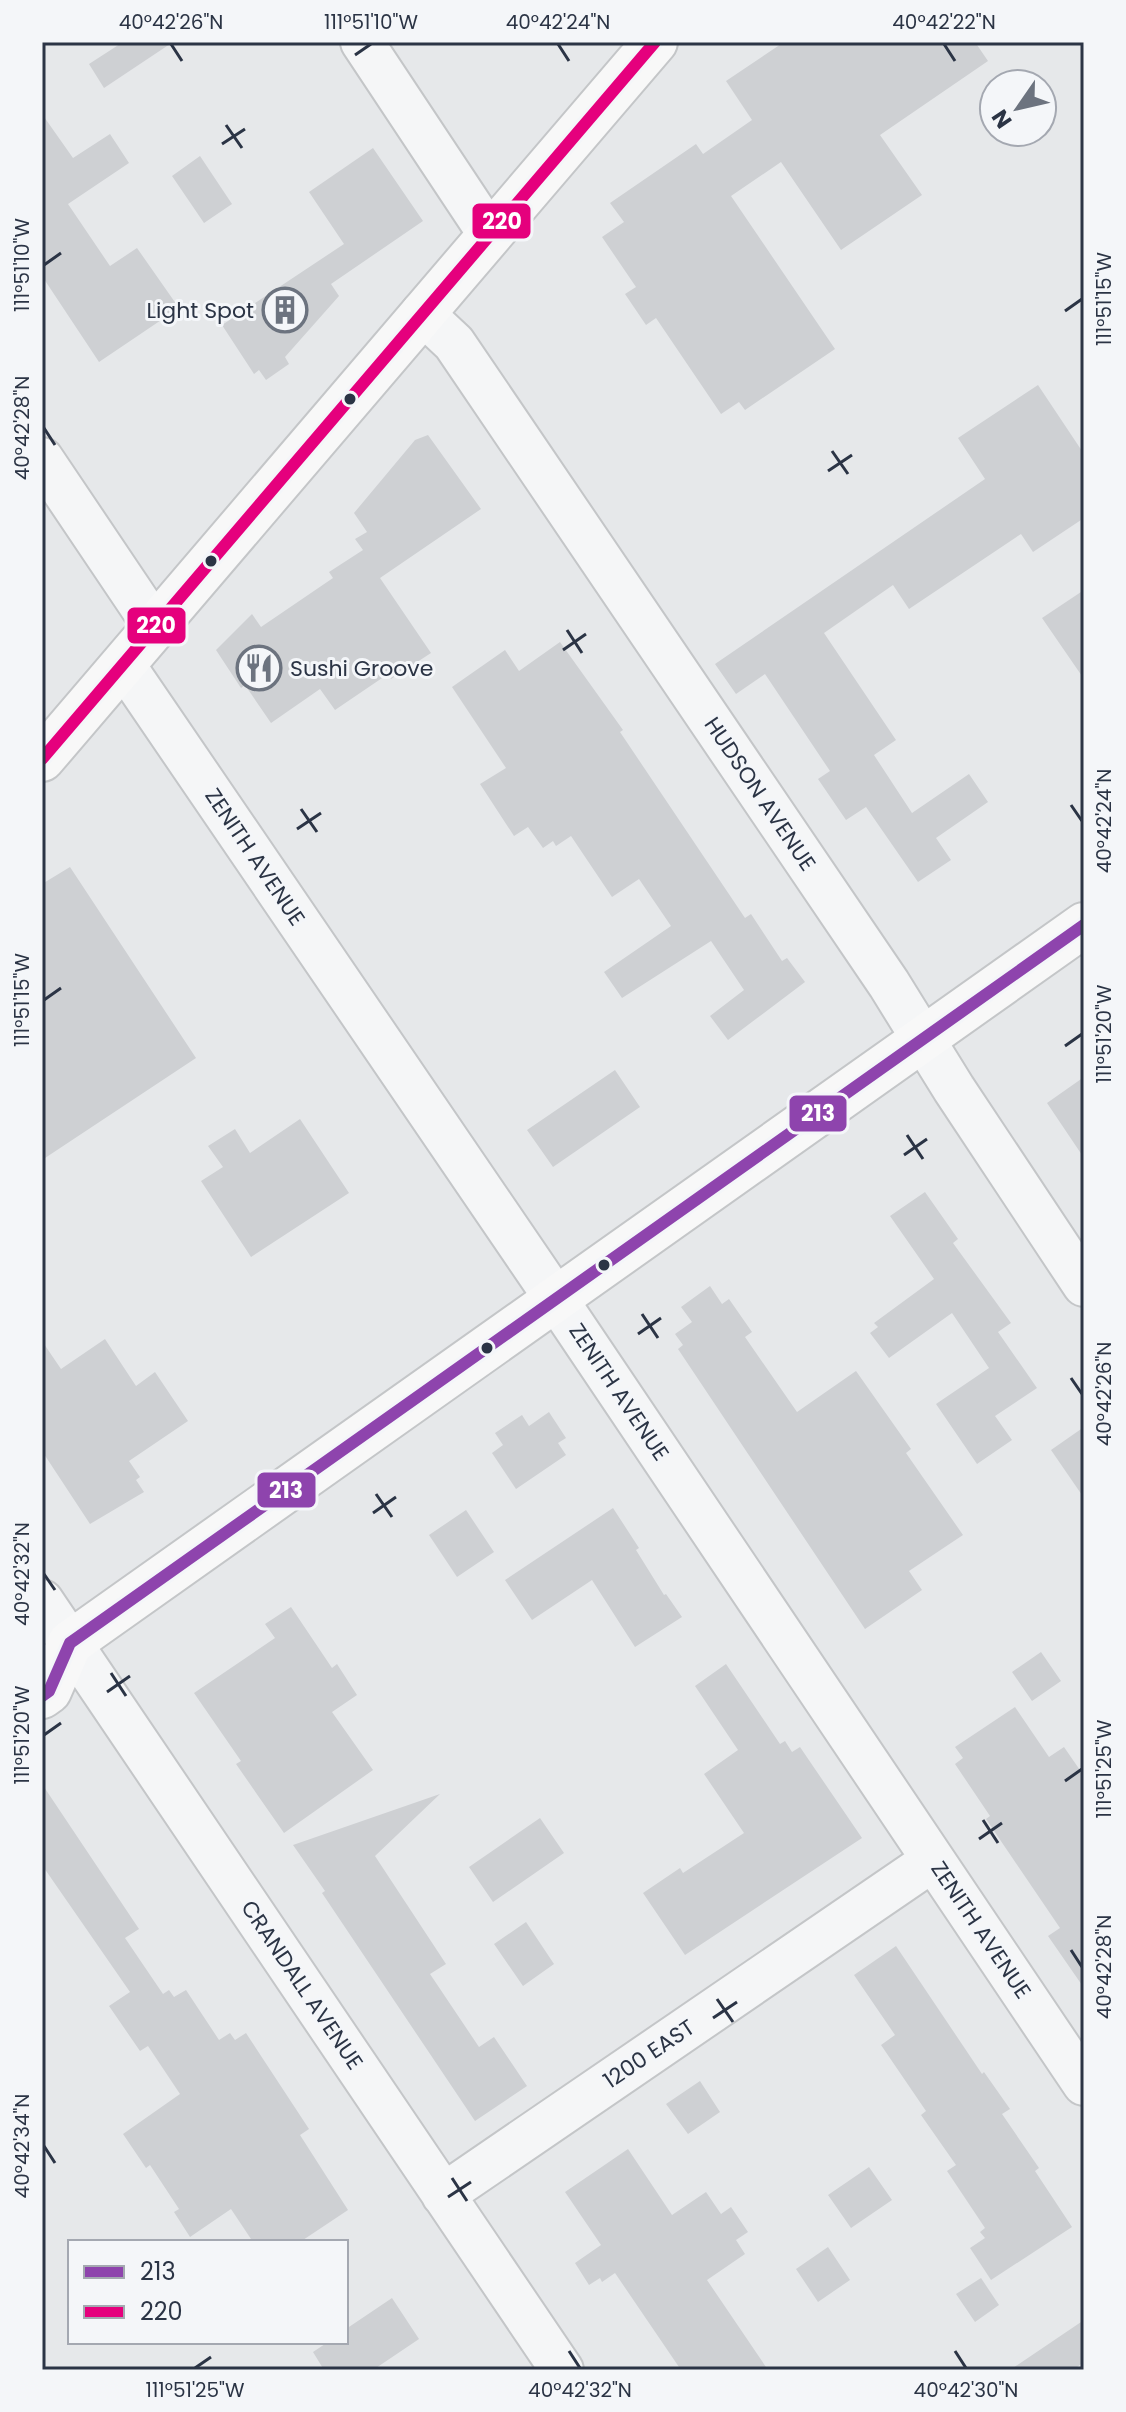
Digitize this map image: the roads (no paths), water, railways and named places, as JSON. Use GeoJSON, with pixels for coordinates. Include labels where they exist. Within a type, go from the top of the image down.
{"type":"FeatureCollection","features":[{"type":"Feature","properties":{"kind":"main road"},"geometry":{"type":"LineString","coordinates":[[42,759],[655,42]]}},
{"type":"Feature","properties":{"kind":"main road"},"geometry":{"type":"LineString","coordinates":[[42,1696],[49,1691],[56,1644],[556,1299],[1084,925]]}},
{"type":"Feature","properties":{"kind":"street"},"geometry":{"type":"LineString","coordinates":[[362,42],[490,235]]}},
{"type":"Feature","properties":{"kind":"street","name":"HUDSON AVENUE"},"geometry":{"type":"LineString","coordinates":[[422,313],[454,343],[747,773],[1084,1285]]}},
{"type":"Feature","properties":{"kind":"street"},"geometry":{"type":"LineString","coordinates":[[42,459],[155,627]]}},
{"type":"Feature","properties":{"kind":"street","name":"ZENITH AVENUE"},"geometry":{"type":"LineString","coordinates":[[123,664],[556,1299],[1084,2084]]}},
{"type":"Feature","properties":{"kind":"street","name":"CRANDALL AVENUE"},"geometry":{"type":"LineString","coordinates":[[42,1601],[56,1644],[443,2195],[562,2370]]}},
{"type":"Feature","properties":{"kind":"street","name":"1200 EAST"},"geometry":{"type":"LineString","coordinates":[[443,2195],[933,1860]]}},
{"type":"Feature","properties":{"kind":"place","name":"Light Spot"},"geometry":{"type":"Point","coordinates":[285,310]}},
{"type":"Feature","properties":{"kind":"place","name":"Sushi Groove"},"geometry":{"type":"Point","coordinates":[259,668]}}]}
